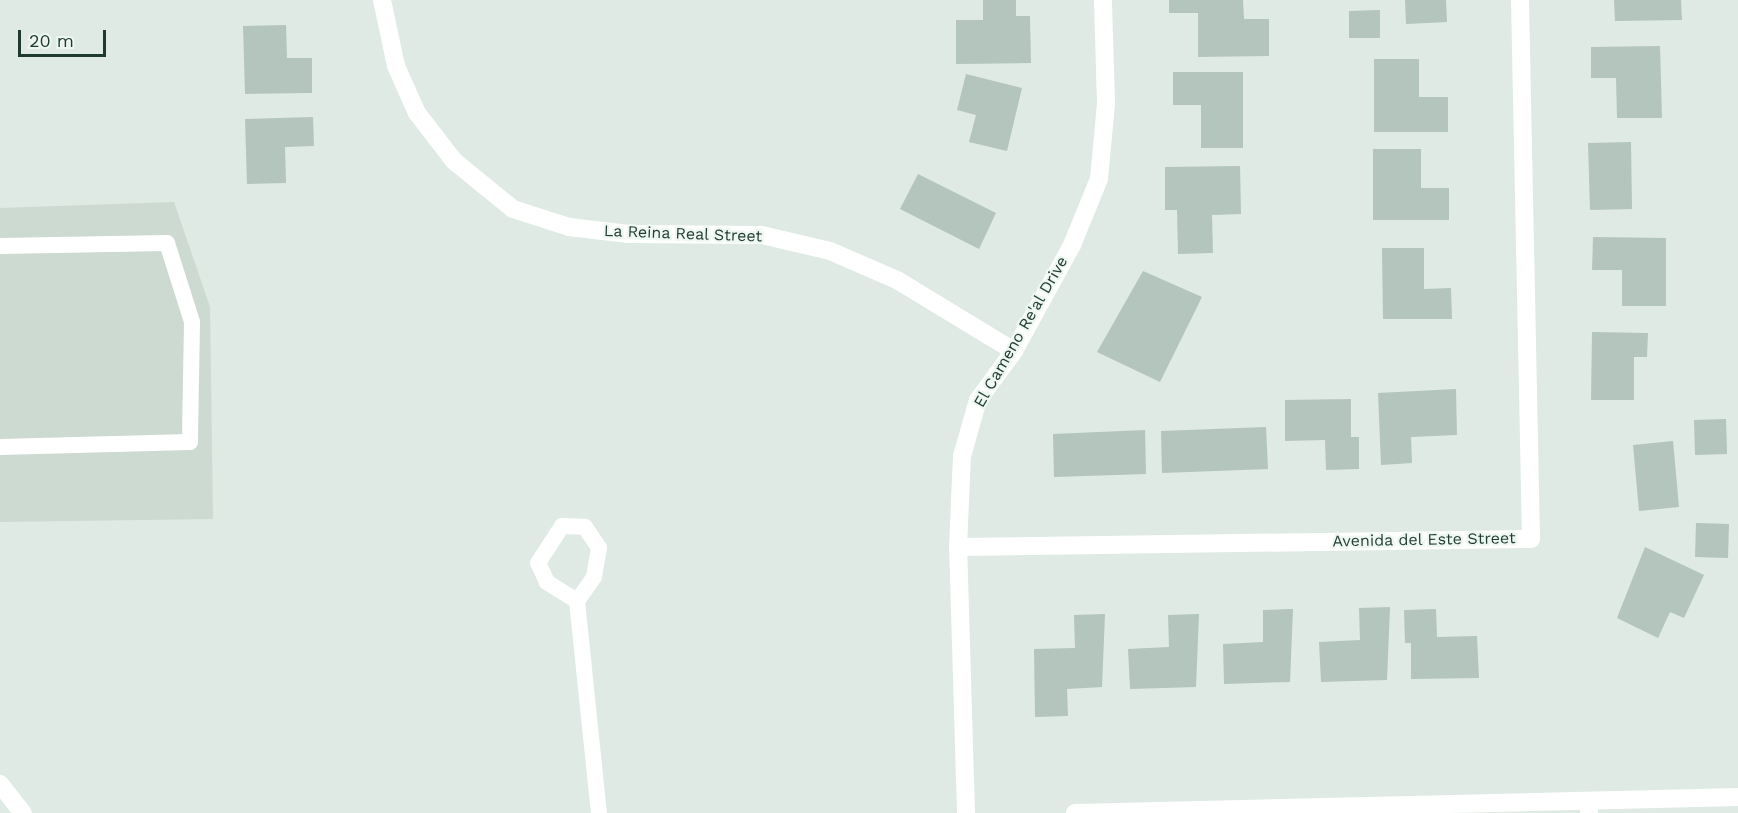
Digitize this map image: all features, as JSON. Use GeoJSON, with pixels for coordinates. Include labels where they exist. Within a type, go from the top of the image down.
{"type":"FeatureCollection","features":[{"type":"Feature","properties":{"kind":"street","name":"La Reina Real Street"},"geometry":{"type":"LineString","coordinates":[[382,0],[396,66],[417,113],[454,161],[513,209],[579,228],[629,234],[762,235],[830,251],[897,280],[1014,351]]}},
{"type":"Feature","properties":{"kind":"street","name":"El Cameno Re'al Drive"},"geometry":{"type":"LineString","coordinates":[[966,813],[958,547],[962,456],[978,400],[1014,351],[1072,245],[1099,179],[1106,103],[1103,0]]}},
{"type":"Feature","properties":{"kind":"street","name":"Avenida del Este Street"},"geometry":{"type":"LineString","coordinates":[[958,547],[1531,539],[1520,0]]}},
{"type":"Feature","properties":{"kind":"street"},"geometry":{"type":"LineString","coordinates":[[0,784],[25,812]]}},
{"type":"Feature","properties":{"kind":"street"},"geometry":{"type":"LineString","coordinates":[[1075,813],[1588,807],[1738,797]]}},
{"type":"Feature","properties":{"kind":"lane"},"geometry":{"type":"LineString","coordinates":[[0,246],[167,243],[192,322],[190,442],[0,447]]}},
{"type":"Feature","properties":{"kind":"lane"},"geometry":{"type":"LineString","coordinates":[[578,601],[547,582],[538,562],[561,526],[585,527],[599,548],[594,577],[578,601],[599,813]]}},
{"type":"Feature","properties":{"kind":"shaded area"},"geometry":{"type":"Polygon","coordinates":[[[174,202],[210,307],[213,519],[0,522],[0,208],[174,202]]]}},
{"type":"Feature","properties":{"kind":"building"},"geometry":{"type":"Polygon","coordinates":[[[983,0],[1016,0],[1016,16],[1030,16],[1031,63],[956,64],[956,20],[983,20],[983,0]]]}},
{"type":"Feature","properties":{"kind":"building"},"geometry":{"type":"Polygon","coordinates":[[[1169,0],[1243,0],[1244,19],[1269,19],[1269,56],[1198,57],[1198,13],[1169,13],[1169,0]]]}},
{"type":"Feature","properties":{"kind":"building"},"geometry":{"type":"Polygon","coordinates":[[[1405,0],[1446,0],[1447,22],[1406,24],[1405,0]]]}},
{"type":"Feature","properties":{"kind":"building"},"geometry":{"type":"Polygon","coordinates":[[[1614,0],[1681,0],[1682,20],[1615,21],[1614,0]]]}},
{"type":"Feature","properties":{"kind":"building"},"geometry":{"type":"Polygon","coordinates":[[[1380,10],[1380,38],[1349,38],[1349,11],[1380,10]]]}},
{"type":"Feature","properties":{"kind":"building"},"geometry":{"type":"Polygon","coordinates":[[[286,25],[287,58],[312,58],[312,93],[245,94],[243,26],[286,25]]]}},
{"type":"Feature","properties":{"kind":"building"},"geometry":{"type":"Polygon","coordinates":[[[1660,46],[1662,118],[1617,118],[1616,78],[1591,78],[1591,47],[1660,46]]]}},
{"type":"Feature","properties":{"kind":"building"},"geometry":{"type":"Polygon","coordinates":[[[1374,59],[1419,59],[1419,97],[1448,97],[1448,132],[1374,132],[1374,59]]]}},
{"type":"Feature","properties":{"kind":"building"},"geometry":{"type":"Polygon","coordinates":[[[1173,72],[1243,72],[1243,148],[1201,148],[1201,105],[1173,105],[1173,72]]]}},
{"type":"Feature","properties":{"kind":"building"},"geometry":{"type":"Polygon","coordinates":[[[966,74],[1022,88],[1007,151],[969,142],[976,115],[957,110],[966,74]]]}},
{"type":"Feature","properties":{"kind":"building"},"geometry":{"type":"Polygon","coordinates":[[[313,117],[314,146],[285,147],[286,183],[247,184],[245,119],[313,117]]]}},
{"type":"Feature","properties":{"kind":"building"},"geometry":{"type":"Polygon","coordinates":[[[1631,142],[1632,209],[1590,210],[1588,143],[1631,142]]]}},
{"type":"Feature","properties":{"kind":"building"},"geometry":{"type":"Polygon","coordinates":[[[1373,149],[1421,149],[1421,188],[1449,188],[1449,220],[1373,220],[1373,149]]]}},
{"type":"Feature","properties":{"kind":"building"},"geometry":{"type":"Polygon","coordinates":[[[1240,166],[1241,214],[1212,215],[1213,253],[1178,254],[1177,210],[1165,210],[1165,167],[1240,166]]]}},
{"type":"Feature","properties":{"kind":"building"},"geometry":{"type":"Polygon","coordinates":[[[918,174],[996,213],[979,249],[900,209],[918,174]]]}},
{"type":"Feature","properties":{"kind":"building"},"geometry":{"type":"Polygon","coordinates":[[[1593,237],[1666,238],[1666,306],[1622,306],[1622,270],[1592,270],[1593,237]]]}},
{"type":"Feature","properties":{"kind":"building"},"geometry":{"type":"Polygon","coordinates":[[[1382,248],[1424,248],[1424,289],[1451,288],[1452,319],[1383,319],[1382,248]]]}},
{"type":"Feature","properties":{"kind":"building"},"geometry":{"type":"Polygon","coordinates":[[[1143,271],[1202,297],[1160,382],[1097,352],[1143,271]]]}},
{"type":"Feature","properties":{"kind":"building"},"geometry":{"type":"Polygon","coordinates":[[[1592,332],[1648,333],[1647,357],[1634,357],[1634,400],[1591,400],[1592,332]]]}},
{"type":"Feature","properties":{"kind":"building"},"geometry":{"type":"Polygon","coordinates":[[[1456,389],[1457,435],[1411,437],[1412,463],[1381,465],[1378,393],[1456,389]]]}},
{"type":"Feature","properties":{"kind":"building"},"geometry":{"type":"Polygon","coordinates":[[[1351,399],[1351,437],[1359,437],[1359,469],[1326,470],[1325,440],[1285,441],[1285,400],[1351,399]]]}},
{"type":"Feature","properties":{"kind":"building"},"geometry":{"type":"Polygon","coordinates":[[[1726,419],[1727,454],[1695,455],[1694,420],[1726,419]]]}},
{"type":"Feature","properties":{"kind":"building"},"geometry":{"type":"Polygon","coordinates":[[[1266,427],[1268,469],[1162,473],[1161,431],[1266,427]]]}},
{"type":"Feature","properties":{"kind":"building"},"geometry":{"type":"Polygon","coordinates":[[[1145,430],[1146,474],[1054,477],[1053,434],[1145,430]]]}},
{"type":"Feature","properties":{"kind":"building"},"geometry":{"type":"Polygon","coordinates":[[[1673,441],[1679,507],[1639,511],[1633,445],[1673,441]]]}},
{"type":"Feature","properties":{"kind":"building"},"geometry":{"type":"Polygon","coordinates":[[[1696,523],[1729,524],[1728,558],[1695,557],[1696,523]]]}},
{"type":"Feature","properties":{"kind":"building"},"geometry":{"type":"Polygon","coordinates":[[[1645,547],[1704,575],[1684,618],[1670,612],[1658,638],[1617,618],[1645,547]]]}},
{"type":"Feature","properties":{"kind":"building"},"geometry":{"type":"Polygon","coordinates":[[[1390,607],[1387,680],[1321,682],[1319,642],[1360,640],[1359,608],[1390,607]]]}},
{"type":"Feature","properties":{"kind":"building"},"geometry":{"type":"Polygon","coordinates":[[[1293,609],[1290,682],[1224,684],[1223,644],[1263,642],[1263,610],[1293,609]]]}},
{"type":"Feature","properties":{"kind":"building"},"geometry":{"type":"Polygon","coordinates":[[[1436,609],[1437,637],[1477,636],[1479,678],[1411,679],[1411,643],[1405,643],[1404,610],[1436,609]]]}},
{"type":"Feature","properties":{"kind":"building"},"geometry":{"type":"Polygon","coordinates":[[[1105,614],[1102,687],[1067,689],[1068,716],[1035,717],[1034,649],[1075,648],[1074,615],[1105,614]]]}},
{"type":"Feature","properties":{"kind":"building"},"geometry":{"type":"Polygon","coordinates":[[[1199,614],[1196,687],[1130,689],[1128,649],[1169,647],[1168,615],[1199,614]]]}}]}
